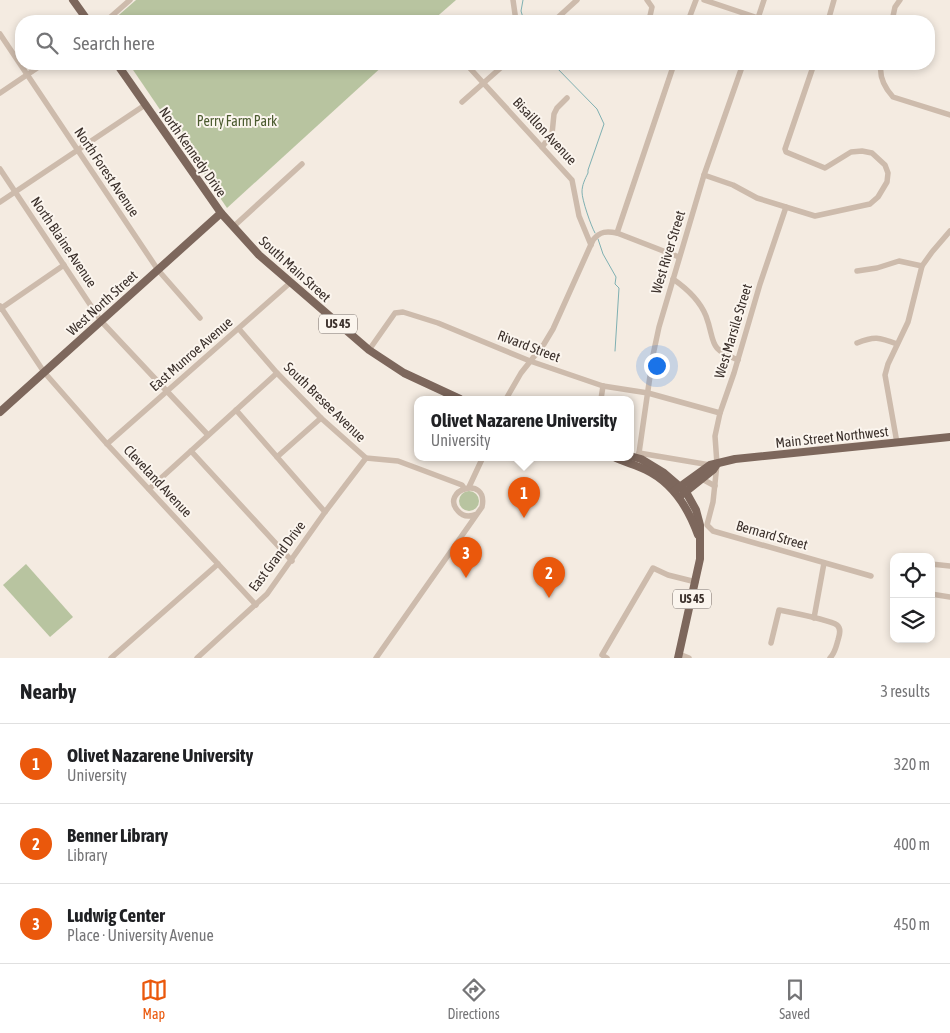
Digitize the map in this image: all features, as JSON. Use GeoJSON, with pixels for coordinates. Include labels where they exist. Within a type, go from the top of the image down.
{"type":"FeatureCollection","features":[{"type":"Feature","properties":{"kind":"main road"},"geometry":{"type":"LineString","coordinates":[[73,0],[84,15]]}},
{"type":"Feature","properties":{"kind":"main road","name":"US 45"},"geometry":{"type":"LineString","coordinates":[[121,70],[145,105]]}},
{"type":"Feature","properties":{"kind":"main road","name":"North Kennedy Drive"},"geometry":{"type":"LineString","coordinates":[[145,105],[221,213]]}},
{"type":"Feature","properties":{"kind":"main road","name":"South Main Street"},"geometry":{"type":"LineString","coordinates":[[221,213],[259,255],[368,350],[404,373],[454,396]]}},
{"type":"Feature","properties":{"kind":"main road","name":"West North Street"},"geometry":{"type":"LineString","coordinates":[[0,412],[221,213]]}},
{"type":"Feature","properties":{"kind":"main road","name":"Main Street Northwest"},"geometry":{"type":"LineString","coordinates":[[680,492],[714,464],[735,459],[950,437]]}},
{"type":"Feature","properties":{"kind":"main road","name":"US 45"},"geometry":{"type":"LineString","coordinates":[[635,456],[664,473],[696,510],[700,525],[700,559],[679,656]]}},
{"type":"Feature","properties":{"kind":"main road","name":"US 45"},"geometry":{"type":"LineString","coordinates":[[623,461],[656,475],[680,492]]}},
{"type":"Feature","properties":{"kind":"main road"},"geometry":{"type":"LineString","coordinates":[[680,492],[702,479],[714,464]]}},
{"type":"Feature","properties":{"kind":"street"},"geometry":{"type":"LineString","coordinates":[[113,15],[130,0]]}},
{"type":"Feature","properties":{"kind":"street"},"geometry":{"type":"LineString","coordinates":[[513,0],[515,15]]}},
{"type":"Feature","properties":{"kind":"street"},"geometry":{"type":"LineString","coordinates":[[561,15],[578,0]]}},
{"type":"Feature","properties":{"kind":"street"},"geometry":{"type":"LineString","coordinates":[[647,0],[652,7],[650,15]]}},
{"type":"Feature","properties":{"kind":"street"},"geometry":{"type":"LineString","coordinates":[[690,15],[696,0]]}},
{"type":"Feature","properties":{"kind":"street"},"geometry":{"type":"LineString","coordinates":[[704,0],[744,15]]}},
{"type":"Feature","properties":{"kind":"street"},"geometry":{"type":"LineString","coordinates":[[760,15],[764,0]]}},
{"type":"Feature","properties":{"kind":"street"},"geometry":{"type":"LineString","coordinates":[[830,15],[834,0]]}},
{"type":"Feature","properties":{"kind":"street"},"geometry":{"type":"LineString","coordinates":[[893,15],[895,7],[900,0]]}},
{"type":"Feature","properties":{"kind":"street","name":"North Forest Avenue"},"geometry":{"type":"LineString","coordinates":[[0,34],[15,56]]}},
{"type":"Feature","properties":{"kind":"street","name":"North Forest Avenue"},"geometry":{"type":"LineString","coordinates":[[24,70],[158,270],[200,318]]}},
{"type":"Feature","properties":{"kind":"street"},"geometry":{"type":"LineString","coordinates":[[0,93],[33,70]]}},
{"type":"Feature","properties":{"kind":"street","name":"Bisaillon Avenue"},"geometry":{"type":"LineString","coordinates":[[471,70],[572,180],[579,216],[592,243]]}},
{"type":"Feature","properties":{"kind":"street"},"geometry":{"type":"LineString","coordinates":[[462,102],[498,70]]}},
{"type":"Feature","properties":{"kind":"street"},"geometry":{"type":"LineString","coordinates":[[617,233],[672,70]]}},
{"type":"Feature","properties":{"kind":"street","name":"West River Street"},"geometry":{"type":"LineString","coordinates":[[635,456],[648,393],[653,355],[679,257],[704,175],[741,70]]}},
{"type":"Feature","properties":{"kind":"street"},"geometry":{"type":"LineString","coordinates":[[704,175],[733,185],[757,198],[814,216],[870,204],[878,197],[887,182],[888,173],[885,165],[872,154],[862,151],[851,152],[828,168],[813,164],[786,152],[785,149],[812,70]]}},
{"type":"Feature","properties":{"kind":"street"},"geometry":{"type":"LineString","coordinates":[[881,70],[881,77],[893,97],[950,116]]}},
{"type":"Feature","properties":{"kind":"street"},"geometry":{"type":"LineString","coordinates":[[542,147],[552,134],[554,114],[557,108],[567,98]]}},
{"type":"Feature","properties":{"kind":"street"},"geometry":{"type":"LineString","coordinates":[[0,202],[145,105]]}},
{"type":"Feature","properties":{"kind":"street"},"geometry":{"type":"LineString","coordinates":[[233,227],[302,164]]}},
{"type":"Feature","properties":{"kind":"street","name":"North Blaine Avenue"},"geometry":{"type":"LineString","coordinates":[[0,169],[101,321],[208,435]]}},
{"type":"Feature","properties":{"kind":"street","name":"West Marsile Street"},"geometry":{"type":"LineString","coordinates":[[714,464],[715,436],[720,413],[786,207]]}},
{"type":"Feature","properties":{"kind":"street"},"geometry":{"type":"LineString","coordinates":[[508,396],[553,330],[592,243],[598,234],[607,231],[617,233],[679,257]]}},
{"type":"Feature","properties":{"kind":"street"},"geometry":{"type":"LineString","coordinates":[[898,442],[892,421],[886,375],[888,364],[908,322],[922,266],[950,231]]}},
{"type":"Feature","properties":{"kind":"street"},"geometry":{"type":"LineString","coordinates":[[857,271],[877,268],[899,261],[922,266]]}},
{"type":"Feature","properties":{"kind":"street"},"geometry":{"type":"LineString","coordinates":[[0,308],[64,266]]}},
{"type":"Feature","properties":{"kind":"street"},"geometry":{"type":"LineString","coordinates":[[673,279],[689,292],[699,304],[706,315],[714,344],[721,354],[738,360]]}},
{"type":"Feature","properties":{"kind":"street","name":"East Munroe Avenue"},"geometry":{"type":"LineString","coordinates":[[107,444],[291,282]]}},
{"type":"Feature","properties":{"kind":"street","name":"Cleveland Avenue"},"geometry":{"type":"LineString","coordinates":[[0,308],[44,372],[107,444],[256,605]]}},
{"type":"Feature","properties":{"kind":"street","name":"Rivard Street"},"geometry":{"type":"LineString","coordinates":[[368,350],[395,313],[403,312],[438,323],[530,361],[603,386],[648,393],[720,413]]}},
{"type":"Feature","properties":{"kind":"street","name":"South Bresee Avenue"},"geometry":{"type":"LineString","coordinates":[[239,329],[277,373],[321,418],[366,458],[398,461],[467,488]]}},
{"type":"Feature","properties":{"kind":"street"},"geometry":{"type":"LineString","coordinates":[[857,344],[871,338],[880,337],[897,344]]}},
{"type":"Feature","properties":{"kind":"street"},"geometry":{"type":"LineString","coordinates":[[148,489],[277,373]]}},
{"type":"Feature","properties":{"kind":"street"},"geometry":{"type":"LineString","coordinates":[[601,396],[603,386]]}},
{"type":"Feature","properties":{"kind":"street"},"geometry":{"type":"LineString","coordinates":[[236,410],[325,512]]}},
{"type":"Feature","properties":{"kind":"street"},"geometry":{"type":"LineString","coordinates":[[277,457],[321,418]]}},
{"type":"Feature","properties":{"kind":"street"},"geometry":{"type":"LineString","coordinates":[[191,451],[292,561]]}},
{"type":"Feature","properties":{"kind":"street"},"geometry":{"type":"LineString","coordinates":[[635,456],[714,464]]}},
{"type":"Feature","properties":{"kind":"street","name":"East Grand Drive"},"geometry":{"type":"LineString","coordinates":[[197,658],[268,594],[325,512],[366,458]]}},
{"type":"Feature","properties":{"kind":"street"},"geometry":{"type":"LineString","coordinates":[[477,514],[463,515],[456,508],[455,504],[457,494],[467,488],[480,461]]}},
{"type":"Feature","properties":{"kind":"street","name":"Bernard Street"},"geometry":{"type":"LineString","coordinates":[[714,464],[714,502],[707,521],[707,525],[713,531],[871,576]]}},
{"type":"Feature","properties":{"kind":"street"},"geometry":{"type":"LineString","coordinates":[[702,479],[715,486]]}},
{"type":"Feature","properties":{"kind":"street"},"geometry":{"type":"LineString","coordinates":[[376,658],[482,507],[483,498],[478,490],[467,488]]}},
{"type":"Feature","properties":{"kind":"street"},"geometry":{"type":"LineString","coordinates":[[814,618],[824,563]]}},
{"type":"Feature","properties":{"kind":"street"},"geometry":{"type":"LineString","coordinates":[[111,658],[218,564]]}},
{"type":"Feature","properties":{"kind":"street"},"geometry":{"type":"LineString","coordinates":[[935,564],[950,566]]}},
{"type":"Feature","properties":{"kind":"street"},"geometry":{"type":"LineString","coordinates":[[607,658],[602,656],[652,568],[668,575],[696,582]]}},
{"type":"Feature","properties":{"kind":"street"},"geometry":{"type":"LineString","coordinates":[[935,595],[950,597]]}},
{"type":"Feature","properties":{"kind":"street"},"geometry":{"type":"LineString","coordinates":[[771,643],[778,610],[836,625],[840,629],[840,635],[832,656]]}},
{"type":"Feature","properties":{"kind":"street"},"geometry":{"type":"LineString","coordinates":[[679,656],[689,658]]}},
{"type":"Feature","properties":{"kind":"green space"},"geometry":{"type":"Polygon","coordinates":[[[136,0],[456,0],[439,15],[119,15],[136,0]]]}},
{"type":"Feature","properties":{"kind":"green space","name":"Perry Farm Park"},"geometry":{"type":"Polygon","coordinates":[[[133,70],[378,70],[227,208],[133,70]]]}},
{"type":"Feature","properties":{"kind":"green space"},"geometry":{"type":"Polygon","coordinates":[[[469,491],[476,494],[479,501],[476,508],[469,511],[462,508],[459,501],[462,494],[469,491]]]}},
{"type":"Feature","properties":{"kind":"green space"},"geometry":{"type":"Polygon","coordinates":[[[26,564],[73,617],[50,637],[3,585],[26,564]]]}},
{"type":"Feature","properties":{"kind":"waterway"},"geometry":{"type":"LineString","coordinates":[[522,15],[523,0]]}},
{"type":"Feature","properties":{"kind":"waterway"},"geometry":{"type":"LineString","coordinates":[[559,70],[597,109],[604,124],[582,189],[585,207],[595,233]]}},
{"type":"Feature","properties":{"kind":"waterway"},"geometry":{"type":"LineString","coordinates":[[598,239],[603,254],[616,277],[615,284],[619,288],[615,351]]}},
{"type":"Feature","properties":{"kind":"place","name":"Olivet Nazarene University"},"geometry":{"type":"Point","coordinates":[524,518]}},
{"type":"Feature","properties":{"kind":"place","name":"Ludwig Center"},"geometry":{"type":"Point","coordinates":[466,578]}},
{"type":"Feature","properties":{"kind":"place","name":"Benner Library"},"geometry":{"type":"Point","coordinates":[549,598]}}]}
